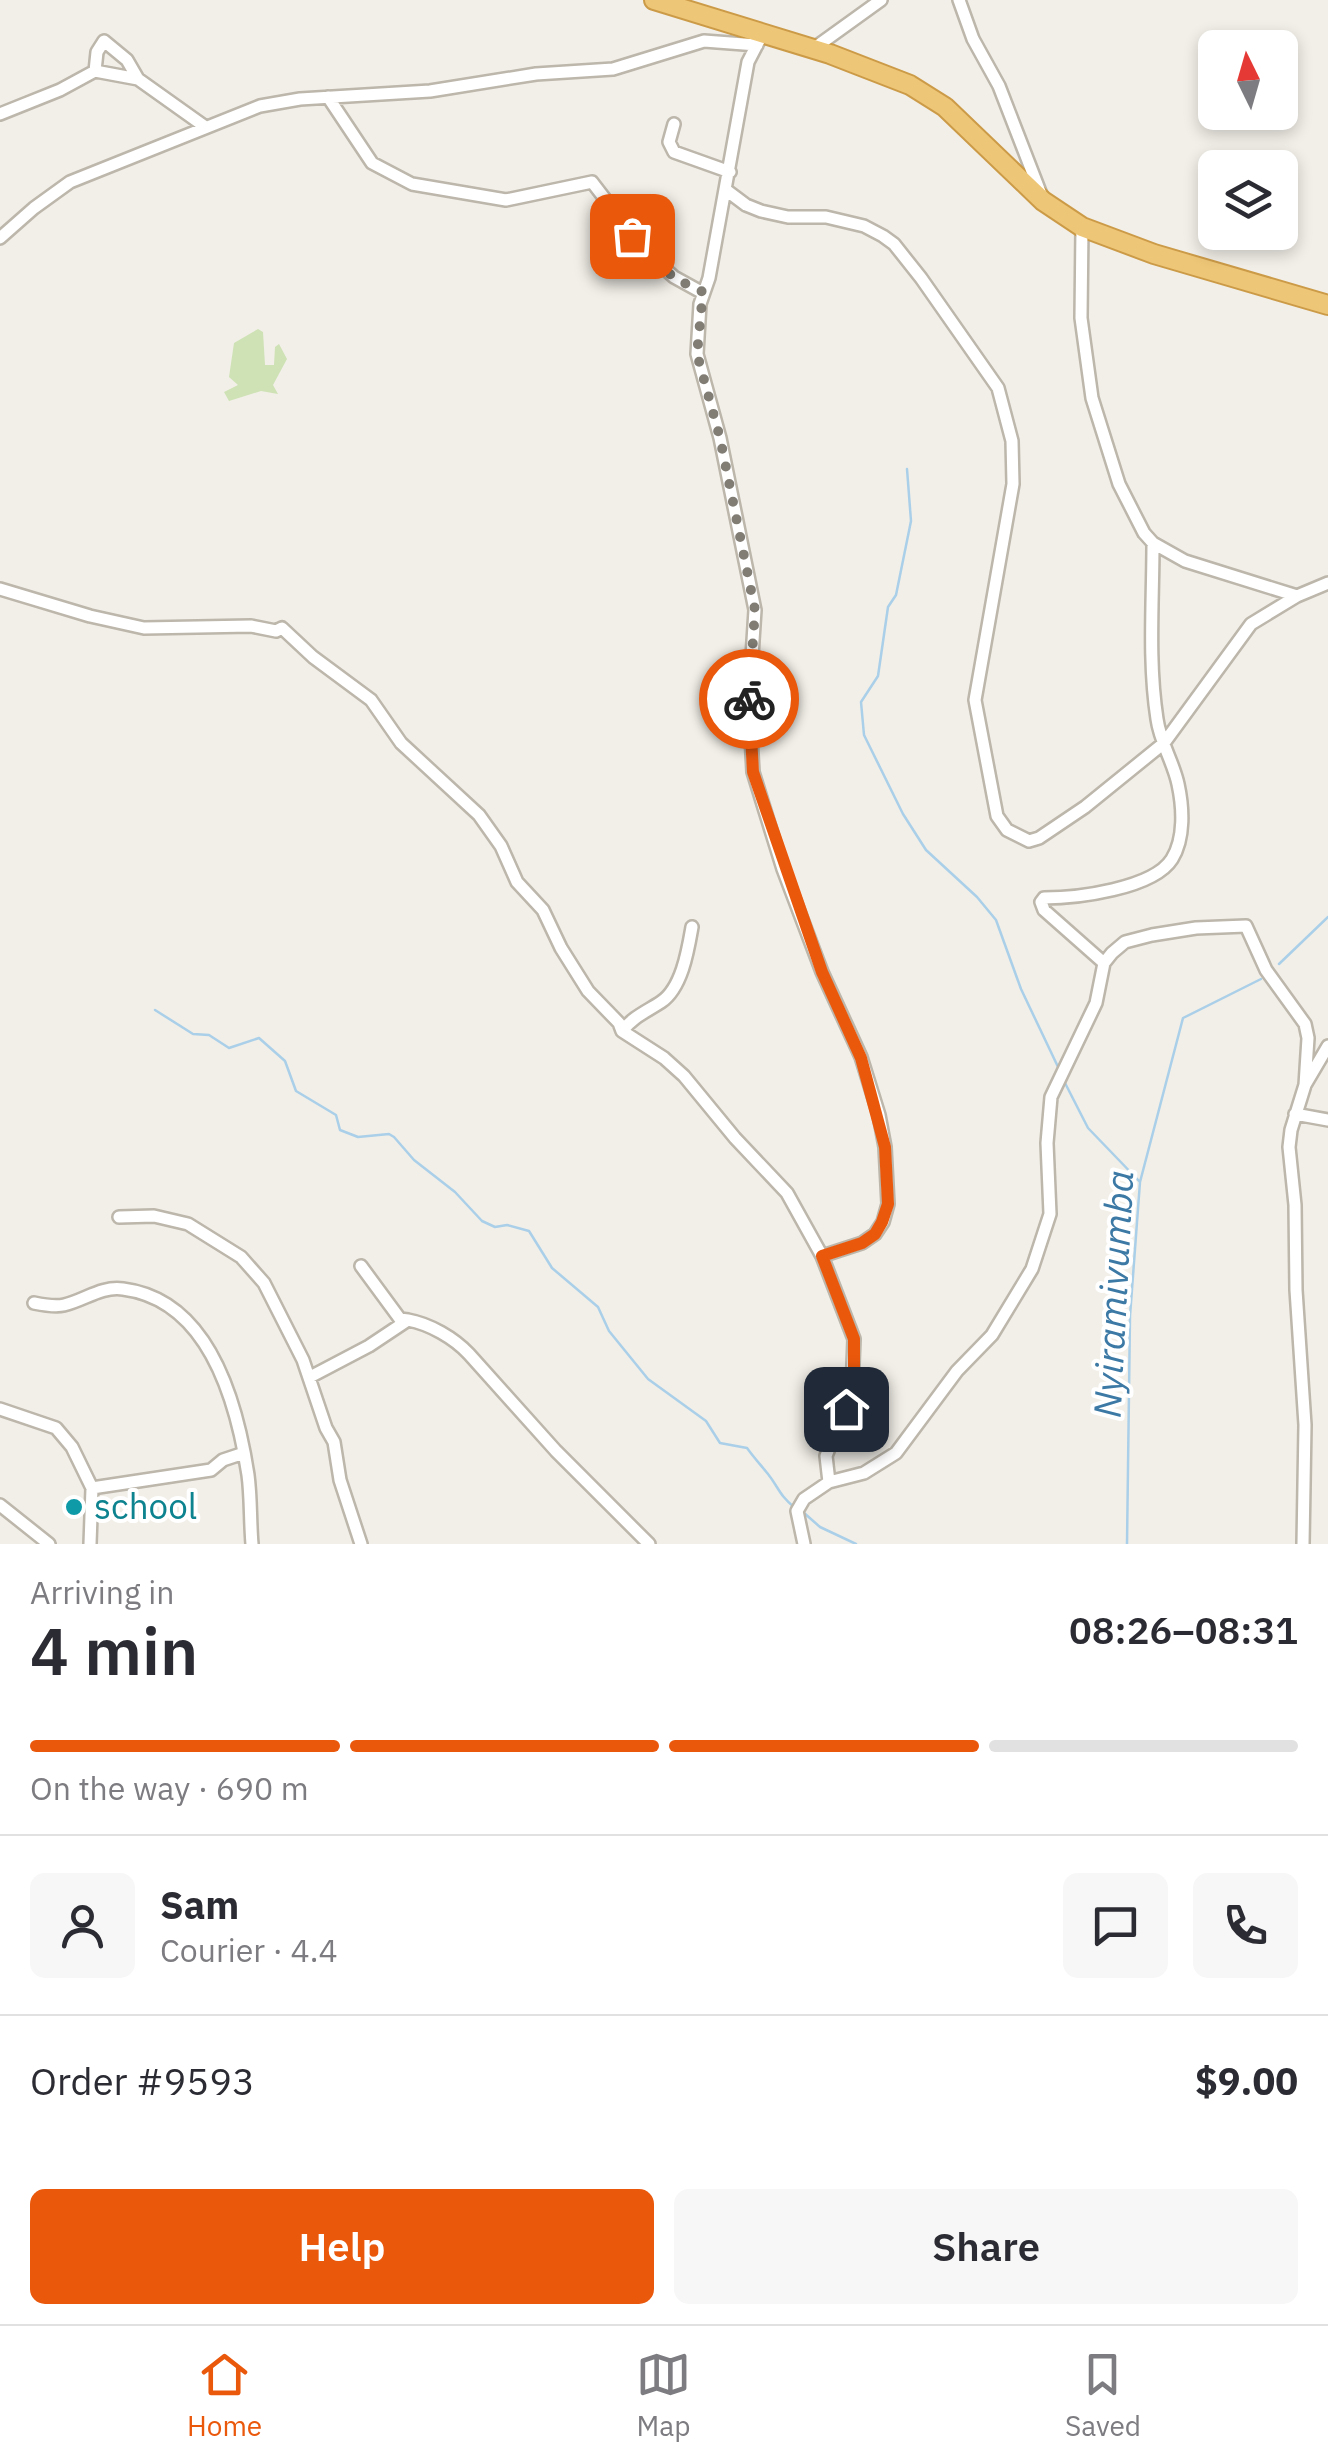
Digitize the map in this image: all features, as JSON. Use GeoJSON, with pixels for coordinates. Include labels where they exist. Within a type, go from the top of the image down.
{"type":"FeatureCollection","features":[{"type":"Feature","properties":{"kind":"highway"},"geometry":{"type":"LineString","coordinates":[[654,0],[690,5],[760,39],[813,48],[867,66],[927,94],[962,120],[1043,201],[1082,228],[1143,251],[1328,305]]}},
{"type":"Feature","properties":{"kind":"street"},"geometry":{"type":"LineString","coordinates":[[813,48],[881,0]]}},
{"type":"Feature","properties":{"kind":"street"},"geometry":{"type":"LineString","coordinates":[[958,0],[973,40],[1000,86],[1043,201]]}},
{"type":"Feature","properties":{"kind":"street"},"geometry":{"type":"LineString","coordinates":[[0,238],[70,182],[260,106],[430,91],[536,74],[613,69],[704,40],[760,39],[748,62],[710,278],[703,292],[697,354],[720,438],[755,610],[749,702],[753,772],[822,972],[861,1058],[885,1147],[888,1204],[882,1222],[875,1234],[862,1243],[822,1256]]}},
{"type":"Feature","properties":{"kind":"street"},"geometry":{"type":"LineString","coordinates":[[95,71],[97,52],[104,41],[124,56],[138,79],[204,126]]}},
{"type":"Feature","properties":{"kind":"street"},"geometry":{"type":"LineString","coordinates":[[0,114],[48,96],[95,71],[138,79]]}},
{"type":"Feature","properties":{"kind":"street"},"geometry":{"type":"LineString","coordinates":[[328,97],[372,163],[412,184],[506,200],[592,182],[645,251],[674,278],[703,292]]}},
{"type":"Feature","properties":{"kind":"street"},"geometry":{"type":"LineString","coordinates":[[674,124],[669,142],[674,152],[730,172]]}},
{"type":"Feature","properties":{"kind":"street"},"geometry":{"type":"LineString","coordinates":[[726,190],[761,211],[788,217],[826,217],[864,226],[883,236],[921,278],[998,388],[1012,442],[1013,484],[975,700],[995,808],[1004,828],[1024,840],[1039,838],[1086,807],[1164,743],[1251,624],[1328,582]]}},
{"type":"Feature","properties":{"kind":"street"},"geometry":{"type":"LineString","coordinates":[[1082,228],[1081,318],[1092,398],[1119,484],[1138,524],[1154,544],[1185,561],[1297,596]]}},
{"type":"Feature","properties":{"kind":"street"},"geometry":{"type":"LineString","coordinates":[[1104,964],[1040,902],[1044,898],[1107,891],[1148,876],[1172,858],[1182,820],[1181,800],[1154,698],[1154,544]]}},
{"type":"Feature","properties":{"kind":"street"},"geometry":{"type":"LineString","coordinates":[[0,589],[144,628],[282,628],[313,657],[371,700],[401,744],[478,816],[501,846],[517,882],[543,910],[577,975],[622,1031],[684,1076],[735,1138],[779,1182],[822,1256],[854,1339],[852,1390],[826,1456],[829,1482]]}},
{"type":"Feature","properties":{"kind":"street"},"geometry":{"type":"LineString","coordinates":[[804,1544],[797,1512],[804,1499],[829,1482],[864,1473],[896,1453],[956,1371],[992,1335],[1032,1268],[1051,1203],[1046,1143],[1051,1098],[1096,1003],[1104,964],[1118,946],[1135,938],[1196,928],[1246,926],[1266,970],[1305,1024],[1305,1085]]}},
{"type":"Feature","properties":{"kind":"street"},"geometry":{"type":"LineString","coordinates":[[622,1031],[635,1016],[672,991],[688,952],[692,927]]}},
{"type":"Feature","properties":{"kind":"street"},"geometry":{"type":"LineString","coordinates":[[1303,1544],[1305,1425],[1300,1381],[1296,1206],[1289,1147],[1305,1085],[1328,1046]]}},
{"type":"Feature","properties":{"kind":"street"},"geometry":{"type":"LineString","coordinates":[[1295,1114],[1328,1120]]}},
{"type":"Feature","properties":{"kind":"street"},"geometry":{"type":"LineString","coordinates":[[119,1217],[154,1216],[188,1224],[242,1257],[264,1283],[310,1377],[334,1442],[340,1480],[361,1544]]}},
{"type":"Feature","properties":{"kind":"street"},"geometry":{"type":"LineString","coordinates":[[361,1266],[400,1319],[429,1327],[460,1344],[556,1451],[649,1544]]}},
{"type":"Feature","properties":{"kind":"street"},"geometry":{"type":"LineString","coordinates":[[34,1303],[59,1306],[91,1294],[123,1289],[178,1312],[194,1327],[231,1399],[244,1454],[252,1544]]}},
{"type":"Feature","properties":{"kind":"street"},"geometry":{"type":"LineString","coordinates":[[310,1377],[408,1320]]}},
{"type":"Feature","properties":{"kind":"street"},"geometry":{"type":"LineString","coordinates":[[0,1409],[56,1428],[72,1447],[92,1488],[90,1544]]}},
{"type":"Feature","properties":{"kind":"street"},"geometry":{"type":"LineString","coordinates":[[92,1488],[212,1470],[223,1460],[244,1454]]}},
{"type":"Feature","properties":{"kind":"street"},"geometry":{"type":"LineString","coordinates":[[0,1505],[49,1544]]}},
{"type":"Feature","properties":{"kind":"green space"},"geometry":{"type":"Polygon","coordinates":[[[258,329],[263,332],[265,365],[274,365],[275,347],[279,344],[287,359],[273,385],[278,394],[261,391],[229,401],[224,392],[238,385],[229,377],[234,343],[258,329]]]}},
{"type":"Feature","properties":{"kind":"waterway"},"geometry":{"type":"LineString","coordinates":[[907,469],[911,521],[896,595],[888,607],[878,676],[861,702],[864,735],[903,814],[926,850],[996,920],[1021,989],[1059,1069]]}},
{"type":"Feature","properties":{"kind":"waterway","name":"Nyiramivumba"},"geometry":{"type":"LineString","coordinates":[[1279,964],[1328,917]]}},
{"type":"Feature","properties":{"kind":"waterway","name":"Nyiramivumba"},"geometry":{"type":"LineString","coordinates":[[1127,1544],[1130,1316],[1140,1182],[1183,1018],[1261,979]]}},
{"type":"Feature","properties":{"kind":"waterway"},"geometry":{"type":"LineString","coordinates":[[155,1010],[193,1034],[209,1035],[229,1048],[259,1038],[285,1061],[296,1091],[336,1115],[340,1130],[358,1137],[389,1134],[482,1221],[495,1227],[507,1225],[529,1231],[552,1268],[598,1307],[609,1331],[648,1379],[706,1421],[720,1443],[747,1448],[795,1508]]}},
{"type":"Feature","properties":{"kind":"waterway"},"geometry":{"type":"LineString","coordinates":[[1064,1081],[1088,1128],[1140,1182]]}},
{"type":"Feature","properties":{"kind":"waterway"},"geometry":{"type":"LineString","coordinates":[[803,1512],[820,1527],[856,1544]]}},
{"type":"Feature","properties":{"kind":"way so far"},"geometry":{"type":"LineString","coordinates":[[632,236],[674,278],[703,292],[697,354],[720,438],[755,610],[749,699]]}},
{"type":"Feature","properties":{"kind":"place","name":"school"},"geometry":{"type":"Point","coordinates":[74,1507]}},
{"type":"Feature","properties":{"kind":"route"},"geometry":{"type":"LineString","coordinates":[[749,699],[753,772],[822,972],[861,1058],[885,1147],[888,1204],[882,1222],[875,1234],[862,1243],[822,1256],[854,1339],[854,1380],[846,1409]]}}]}
